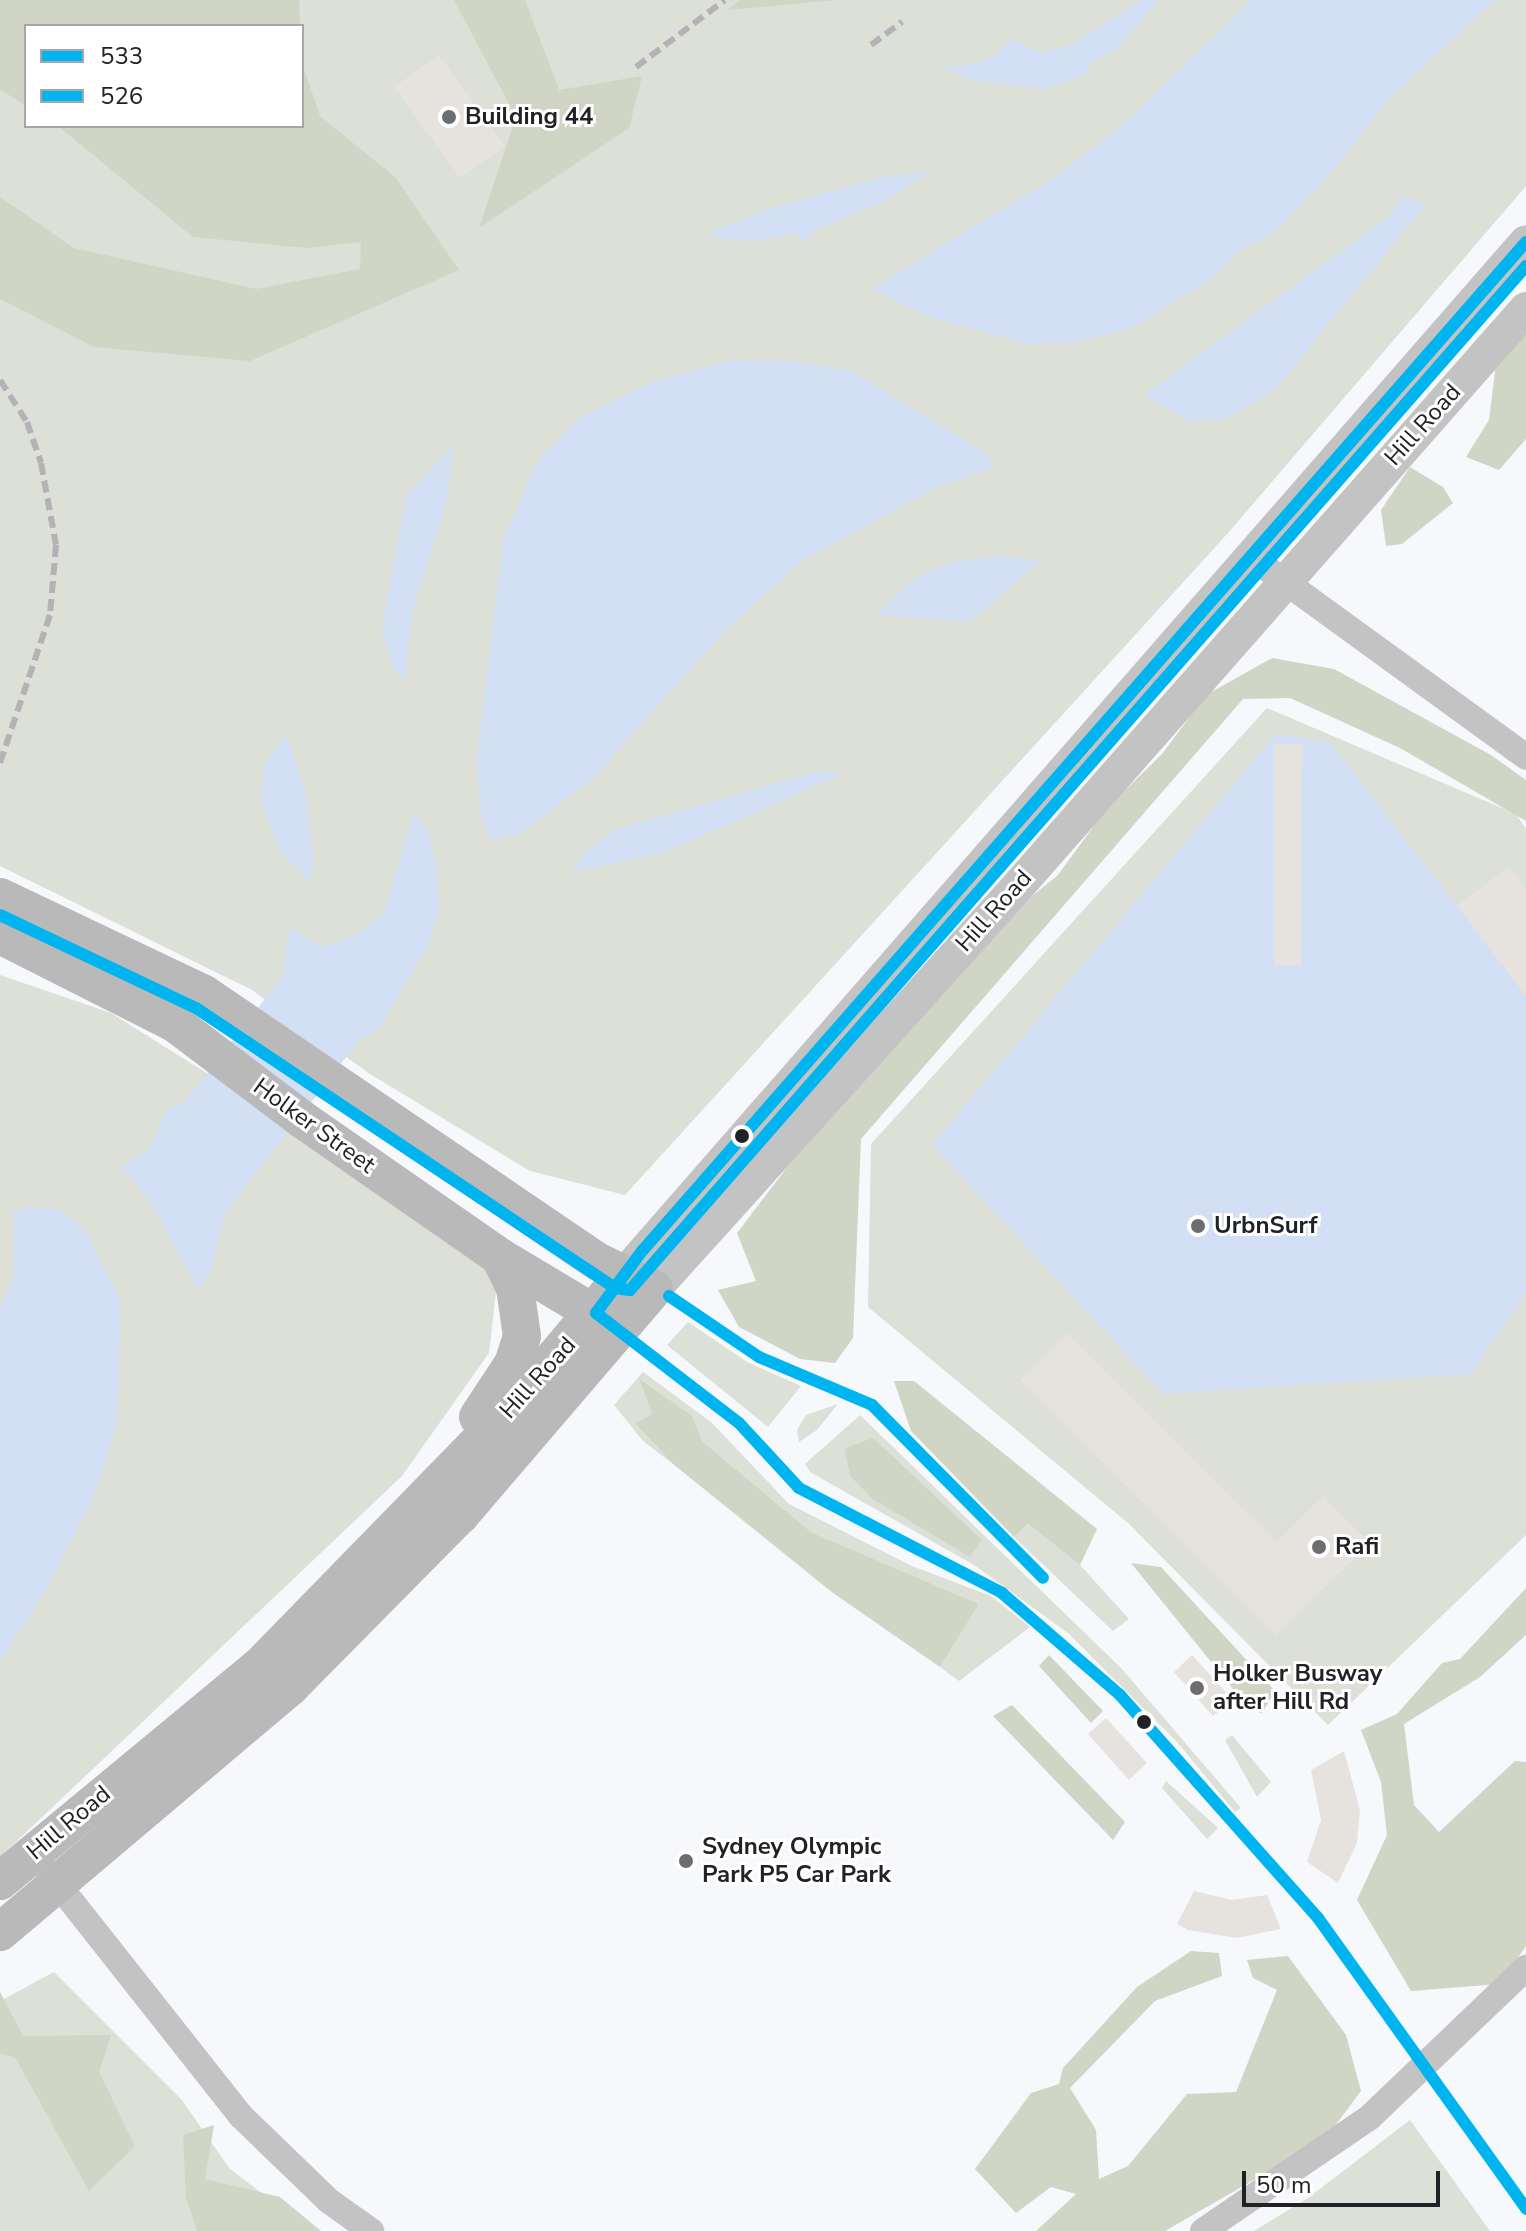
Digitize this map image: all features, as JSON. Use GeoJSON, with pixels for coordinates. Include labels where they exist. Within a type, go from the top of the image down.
{"type":"FeatureCollection","features":[{"type":"Feature","properties":{"kind":"main road","name":"Holker Street"},"geometry":{"type":"LineString","coordinates":[[0,897],[303,1120],[500,1257],[608,1322]]}},
{"type":"Feature","properties":{"kind":"main road","name":"Holker Street"},"geometry":{"type":"LineString","coordinates":[[0,935],[64,944],[204,994],[639,1282]]}},
{"type":"Feature","properties":{"kind":"main road"},"geometry":{"type":"LineString","coordinates":[[418,1500],[494,1395],[519,1350],[519,1304],[500,1257]]}},
{"type":"Feature","properties":{"kind":"main road","name":"Hill Road"},"geometry":{"type":"LineString","coordinates":[[0,1932],[290,1687],[460,1515],[639,1282]]}},
{"type":"Feature","properties":{"kind":"main road","name":"Hill Road"},"geometry":{"type":"LineString","coordinates":[[0,1881],[260,1666],[418,1500],[511,1409],[608,1322]]}},
{"type":"Feature","properties":{"kind":"street","name":"Hill Road"},"geometry":{"type":"LineString","coordinates":[[639,1282],[1251,557],[1526,242]]}},
{"type":"Feature","properties":{"kind":"street","name":"Hill Road"},"geometry":{"type":"LineString","coordinates":[[639,1282],[1012,893],[1281,582],[1526,309]]}},
{"type":"Feature","properties":{"kind":"street"},"geometry":{"type":"LineString","coordinates":[[1251,557],[1281,582],[1526,757]]}},
{"type":"Feature","properties":{"kind":"street"},"geometry":{"type":"LineString","coordinates":[[33,1854],[241,2116],[329,2201],[371,2231]]}},
{"type":"Feature","properties":{"kind":"street"},"geometry":{"type":"LineString","coordinates":[[1203,2231],[1370,2117],[1526,1968]]}},
{"type":"Feature","properties":{"kind":"shaded area"},"geometry":{"type":"Polygon","coordinates":[[[0,0],[1526,0],[1526,186],[1228,533],[625,1195],[530,1171],[370,1074],[252,990],[0,866],[0,0]]]}},
{"type":"Feature","properties":{"kind":"shaded area","name":"UrbnSurf"},"geometry":{"type":"Polygon","coordinates":[[[1267,708],[1516,814],[1526,829],[1526,1535],[1328,1725],[1128,1523],[868,1307],[871,1144],[1267,708]]]}},
{"type":"Feature","properties":{"kind":"shaded area"},"geometry":{"type":"Polygon","coordinates":[[[0,975],[111,1013],[500,1257],[489,1353],[402,1476],[0,1857],[0,975]]]}},
{"type":"Feature","properties":{"kind":"shaded area"},"geometry":{"type":"Polygon","coordinates":[[[688,1322],[747,1362],[801,1386],[768,1427],[667,1345],[688,1322]]]}},
{"type":"Feature","properties":{"kind":"shaded area"},"geometry":{"type":"Polygon","coordinates":[[[643,1372],[711,1422],[789,1504],[912,1566],[991,1596],[1030,1627],[959,1681],[940,1667],[979,1604],[811,1532],[702,1441],[691,1416],[641,1379],[652,1414],[635,1423],[673,1464],[643,1441],[614,1405],[643,1372]]]}},
{"type":"Feature","properties":{"kind":"shaded area"},"geometry":{"type":"Polygon","coordinates":[[[838,1404],[817,1430],[799,1442],[797,1430],[806,1415],[838,1404]]]}},
{"type":"Feature","properties":{"kind":"shaded area"},"geometry":{"type":"Polygon","coordinates":[[[860,1415],[1122,1669],[1241,1808],[1235,1812],[1177,1742],[1068,1633],[974,1565],[810,1472],[805,1464],[860,1415]]]}},
{"type":"Feature","properties":{"kind":"shaded area"},"geometry":{"type":"Polygon","coordinates":[[[1028,1524],[1080,1565],[1129,1619],[1113,1631],[1014,1537],[1028,1524]]]}},
{"type":"Feature","properties":{"kind":"shaded area"},"geometry":{"type":"Polygon","coordinates":[[[1232,1735],[1271,1782],[1257,1797],[1225,1740],[1232,1735]]]}},
{"type":"Feature","properties":{"kind":"shaded area"},"geometry":{"type":"Polygon","coordinates":[[[1166,1781],[1218,1828],[1207,1839],[1162,1788],[1166,1781]]]}},
{"type":"Feature","properties":{"kind":"shaded area"},"geometry":{"type":"Polygon","coordinates":[[[54,1972],[182,2100],[229,2168],[311,2231],[0,2231],[0,2001],[54,1972]]]}},
{"type":"Feature","properties":{"kind":"shaded area"},"geometry":{"type":"Polygon","coordinates":[[[1410,2120],[1490,2231],[1254,2231],[1308,2198],[1410,2120]]]}},
{"type":"Feature","properties":{"kind":"green space"},"geometry":{"type":"Polygon","coordinates":[[[0,0],[299,0],[300,24],[24,24],[24,105],[0,89],[0,0]]]}},
{"type":"Feature","properties":{"kind":"green space"},"geometry":{"type":"Polygon","coordinates":[[[454,0],[525,0],[559,90],[642,76],[629,128],[479,228],[516,117],[454,0]]]}},
{"type":"Feature","properties":{"kind":"green space"},"geometry":{"type":"Polygon","coordinates":[[[740,0],[837,0],[727,10],[740,0]]]}},
{"type":"Feature","properties":{"kind":"green space"},"geometry":{"type":"Polygon","coordinates":[[[304,69],[320,116],[395,177],[459,270],[250,361],[94,347],[0,299],[0,197],[74,248],[256,289],[360,269],[361,242],[307,248],[193,237],[60,128],[304,128],[304,69]]]}},
{"type":"Feature","properties":{"kind":"green space"},"geometry":{"type":"Polygon","coordinates":[[[1526,330],[1526,439],[1499,470],[1466,457],[1489,420],[1496,363],[1526,330]]]}},
{"type":"Feature","properties":{"kind":"green space"},"geometry":{"type":"Polygon","coordinates":[[[1410,467],[1443,487],[1453,503],[1402,544],[1386,546],[1381,510],[1410,467]]]}},
{"type":"Feature","properties":{"kind":"green space"},"geometry":{"type":"Polygon","coordinates":[[[1272,658],[1334,669],[1491,755],[1526,780],[1526,821],[1400,748],[1290,698],[1243,699],[861,1139],[853,1338],[835,1363],[800,1359],[739,1327],[718,1290],[756,1281],[737,1233],[798,1153],[1031,897],[1058,875],[1106,809],[1162,754],[1206,695],[1272,658]]]}},
{"type":"Feature","properties":{"kind":"green space"},"geometry":{"type":"Polygon","coordinates":[[[639,1378],[692,1416],[702,1441],[811,1532],[979,1604],[940,1667],[833,1593],[673,1464],[635,1423],[652,1414],[639,1378]]]}},
{"type":"Feature","properties":{"kind":"green space"},"geometry":{"type":"Polygon","coordinates":[[[894,1381],[914,1381],[1097,1529],[1080,1565],[1028,1524],[1014,1537],[911,1431],[894,1381]]]}},
{"type":"Feature","properties":{"kind":"green space"},"geometry":{"type":"Polygon","coordinates":[[[873,1438],[982,1540],[970,1557],[873,1499],[850,1476],[845,1448],[873,1438]]]}},
{"type":"Feature","properties":{"kind":"green space"},"geometry":{"type":"Polygon","coordinates":[[[1131,1563],[1161,1567],[1275,1691],[1262,1713],[1250,1710],[1131,1563]]]}},
{"type":"Feature","properties":{"kind":"green space"},"geometry":{"type":"Polygon","coordinates":[[[1526,1588],[1526,1635],[1480,1677],[1404,1724],[1414,1805],[1439,1832],[1515,1761],[1526,1762],[1526,1946],[1500,1984],[1411,1991],[1357,1900],[1387,1835],[1381,1782],[1361,1730],[1397,1714],[1442,1663],[1460,1659],[1526,1588]]]}},
{"type":"Feature","properties":{"kind":"green space"},"geometry":{"type":"Polygon","coordinates":[[[1049,1655],[1103,1711],[1091,1723],[1039,1666],[1049,1655]]]}},
{"type":"Feature","properties":{"kind":"green space"},"geometry":{"type":"Polygon","coordinates":[[[1012,1705],[1125,1822],[1113,1840],[993,1716],[1012,1705]]]}},
{"type":"Feature","properties":{"kind":"green space"},"geometry":{"type":"Polygon","coordinates":[[[1191,1951],[1219,1953],[1222,1976],[1155,2001],[1070,2088],[1096,2130],[1099,2179],[1128,2166],[1187,2094],[1236,2092],[1277,1990],[1253,1978],[1247,1960],[1288,1956],[1346,2035],[1361,2091],[1325,2139],[1165,2231],[1036,2231],[1076,2194],[1051,2187],[1016,2213],[975,2169],[1031,2093],[1059,2084],[1063,2068],[1137,1987],[1191,1951]]]}},
{"type":"Feature","properties":{"kind":"green space"},"geometry":{"type":"Polygon","coordinates":[[[0,1992],[23,2036],[111,2035],[99,2072],[135,2146],[89,2191],[15,2057],[0,2054],[0,1992]]]}},
{"type":"Feature","properties":{"kind":"green space"},"geometry":{"type":"Polygon","coordinates":[[[214,2125],[205,2179],[280,2197],[321,2231],[197,2231],[186,2197],[183,2135],[214,2125]]]}},
{"type":"Feature","properties":{"kind":"water"},"geometry":{"type":"Polygon","coordinates":[[[1142,0],[1159,0],[1116,50],[1090,63],[1088,73],[1046,89],[970,80],[937,64],[958,67],[992,58],[1011,39],[1039,52],[1069,46],[1142,0]]]}},
{"type":"Feature","properties":{"kind":"water"},"geometry":{"type":"Polygon","coordinates":[[[1251,0],[1496,0],[1388,99],[1335,168],[1274,233],[1239,251],[1210,280],[1132,328],[1071,343],[1028,344],[926,316],[871,289],[1052,179],[1124,124],[1251,0]]]}},
{"type":"Feature","properties":{"kind":"water"},"geometry":{"type":"Polygon","coordinates":[[[930,171],[887,200],[817,229],[803,243],[797,233],[760,240],[723,239],[708,233],[765,210],[878,178],[930,171]]]}},
{"type":"Feature","properties":{"kind":"water"},"geometry":{"type":"Polygon","coordinates":[[[1402,196],[1426,204],[1275,390],[1225,419],[1191,422],[1144,395],[1392,214],[1402,196]]]}},
{"type":"Feature","properties":{"kind":"water"},"geometry":{"type":"Polygon","coordinates":[[[732,360],[792,361],[851,371],[989,455],[992,469],[939,486],[800,562],[724,632],[592,779],[520,834],[490,840],[481,814],[476,765],[503,540],[537,462],[582,416],[655,381],[732,360]]]}},
{"type":"Feature","properties":{"kind":"water"},"geometry":{"type":"Polygon","coordinates":[[[454,444],[446,505],[412,613],[405,680],[393,670],[382,627],[406,496],[454,444]]]}},
{"type":"Feature","properties":{"kind":"water"},"geometry":{"type":"Polygon","coordinates":[[[1001,555],[1040,561],[970,622],[876,615],[913,579],[950,562],[1001,555]]]}},
{"type":"Feature","properties":{"kind":"water"},"geometry":{"type":"Polygon","coordinates":[[[286,734],[306,795],[314,865],[310,882],[281,853],[260,801],[264,765],[286,734]]]}},
{"type":"Feature","properties":{"kind":"water"},"geometry":{"type":"Polygon","coordinates":[[[1276,734],[1330,742],[1526,996],[1526,1293],[1471,1374],[1163,1394],[932,1145],[1276,734]]]}},
{"type":"Feature","properties":{"kind":"water"},"geometry":{"type":"Polygon","coordinates":[[[819,771],[845,773],[663,853],[571,872],[582,855],[617,829],[819,771]]]}},
{"type":"Feature","properties":{"kind":"water"},"geometry":{"type":"Polygon","coordinates":[[[413,814],[427,826],[437,870],[439,909],[429,944],[378,1030],[361,1038],[225,1213],[211,1270],[198,1289],[148,1198],[120,1166],[148,1150],[167,1109],[185,1102],[282,977],[290,927],[322,947],[355,935],[384,914],[413,814]]]}},
{"type":"Feature","properties":{"kind":"water"},"geometry":{"type":"Polygon","coordinates":[[[26,1207],[59,1209],[84,1229],[121,1302],[117,1422],[94,1497],[49,1585],[0,1662],[0,1307],[14,1276],[13,1213],[26,1207]]]}},
{"type":"Feature","properties":{"kind":"building","name":"Building 44"},"geometry":{"type":"Polygon","coordinates":[[[439,55],[505,146],[460,178],[394,87],[439,55]]]}},
{"type":"Feature","properties":{"kind":"building"},"geometry":{"type":"Polygon","coordinates":[[[1274,744],[1302,744],[1301,965],[1274,965],[1274,744]]]}},
{"type":"Feature","properties":{"kind":"building"},"geometry":{"type":"Polygon","coordinates":[[[1509,866],[1526,888],[1526,996],[1457,906],[1509,866]]]}},
{"type":"Feature","properties":{"kind":"building"},"geometry":{"type":"Polygon","coordinates":[[[1067,1333],[1277,1542],[1323,1496],[1370,1543],[1276,1635],[1020,1380],[1067,1333]]]}},
{"type":"Feature","properties":{"kind":"building"},"geometry":{"type":"Polygon","coordinates":[[[1192,1655],[1233,1700],[1213,1716],[1174,1672],[1192,1655]]]}},
{"type":"Feature","properties":{"kind":"building"},"geometry":{"type":"Polygon","coordinates":[[[1106,1718],[1147,1763],[1129,1780],[1088,1734],[1106,1718]]]}},
{"type":"Feature","properties":{"kind":"building"},"geometry":{"type":"Polygon","coordinates":[[[1344,1751],[1360,1810],[1357,1843],[1338,1883],[1307,1862],[1321,1820],[1311,1770],[1344,1751]]]}},
{"type":"Feature","properties":{"kind":"building"},"geometry":{"type":"Polygon","coordinates":[[[1194,1891],[1232,1900],[1267,1895],[1281,1929],[1237,1938],[1188,1930],[1177,1924],[1194,1891]]]}},
{"type":"Feature","properties":{"kind":"railway"},"geometry":{"type":"LineString","coordinates":[[636,67],[725,0]]}},
{"type":"Feature","properties":{"kind":"railway"},"geometry":{"type":"LineString","coordinates":[[871,45],[902,22]]}},
{"type":"Feature","properties":{"kind":"railway"},"geometry":{"type":"LineString","coordinates":[[0,380],[27,422],[41,463],[56,545],[50,615],[0,763]]}},
{"type":"Feature","properties":{"kind":"transit line","name":"533"},"geometry":{"type":"LineString","coordinates":[[1526,242],[642,1251],[596,1313],[739,1423],[799,1488],[1002,1593],[1120,1695],[1318,1918],[1526,2209]]}},
{"type":"Feature","properties":{"kind":"transit line","name":"526"},"geometry":{"type":"LineString","coordinates":[[0,915],[196,1008],[615,1288],[630,1290],[1526,266]]}},
{"type":"Feature","properties":{"kind":"transit line","name":"533"},"geometry":{"type":"LineString","coordinates":[[669,1296],[759,1357],[872,1405],[1043,1578]]}},
{"type":"Feature","properties":{"kind":"place","name":"Building 44"},"geometry":{"type":"Point","coordinates":[449,117]}},
{"type":"Feature","properties":{"kind":"place","name":"UrbnSurf"},"geometry":{"type":"Point","coordinates":[1198,1226]}},
{"type":"Feature","properties":{"kind":"place","name":"Rafi"},"geometry":{"type":"Point","coordinates":[1319,1547]}},
{"type":"Feature","properties":{"kind":"place","name":"Holker Busway after Hill Rd"},"geometry":{"type":"Point","coordinates":[1197,1688]}},
{"type":"Feature","properties":{"kind":"place","name":"Sydney Olympic Park P5 Car Park"},"geometry":{"type":"Point","coordinates":[686,1861]}}]}
